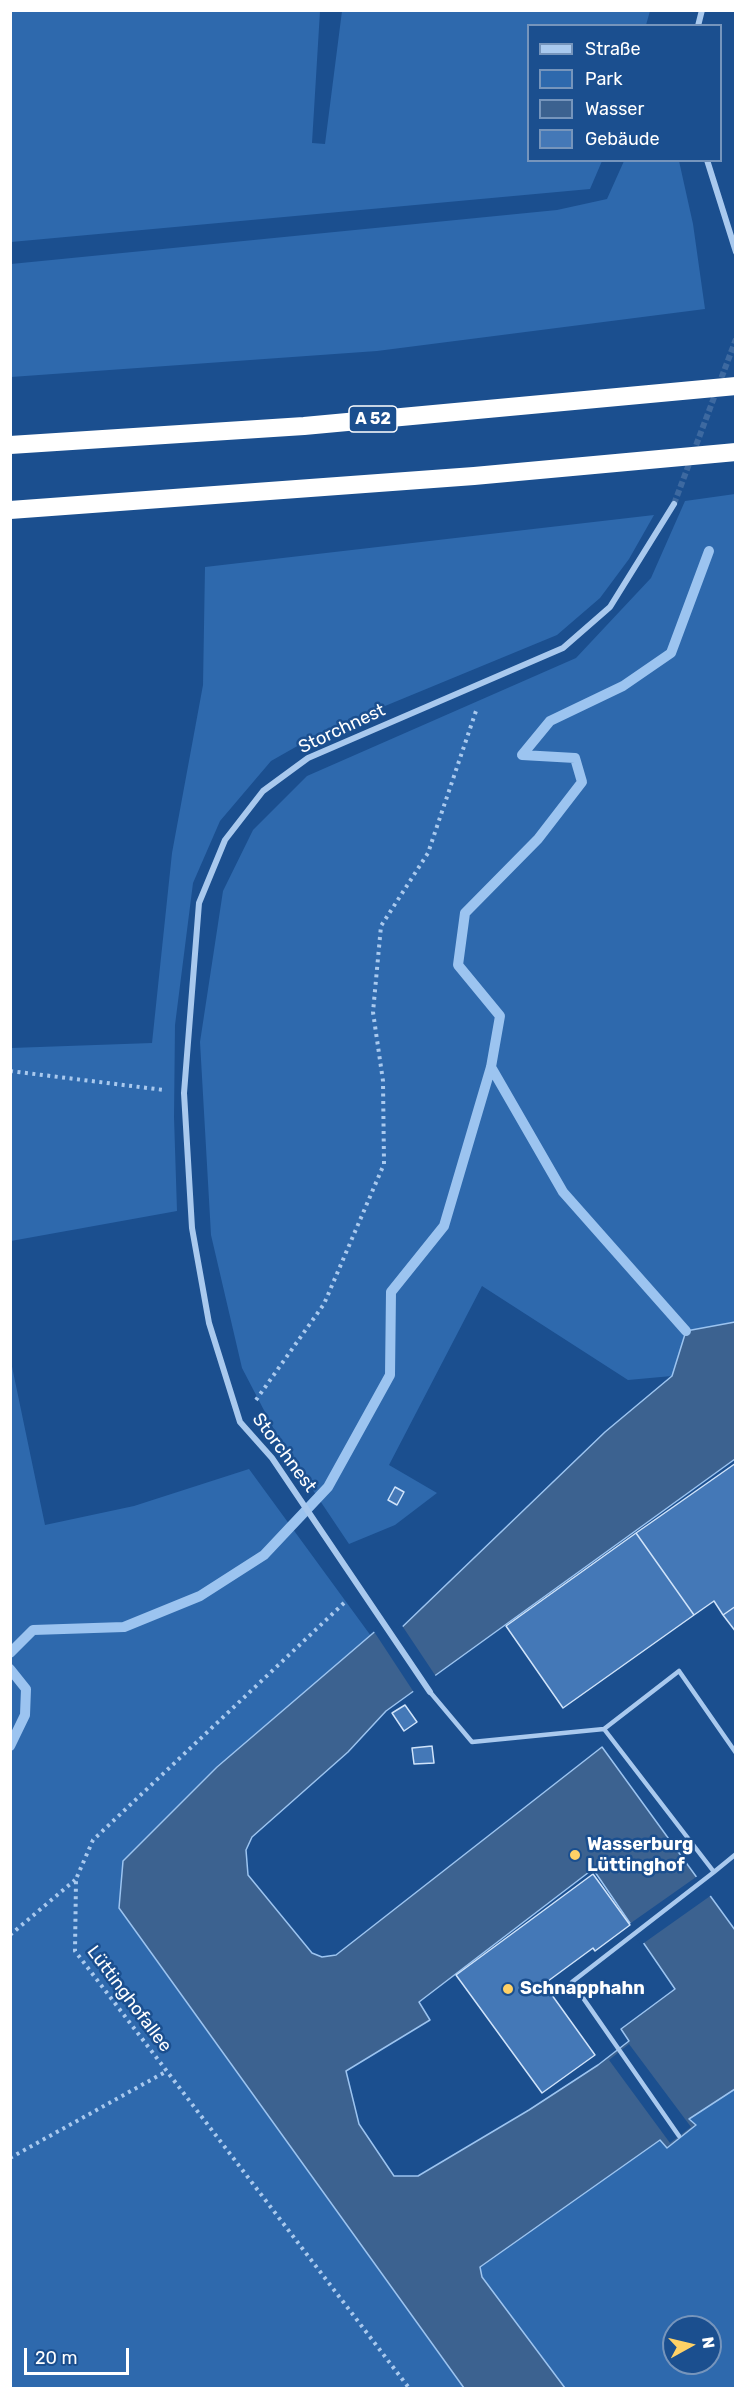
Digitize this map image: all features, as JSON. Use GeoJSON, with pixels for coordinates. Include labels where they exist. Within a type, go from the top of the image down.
{"type":"FeatureCollection","features":[{"type":"Feature","properties":{"kind":"highway","name":"A 52"},"geometry":{"type":"LineString","coordinates":[[10,445],[304,426],[735,386]]}},
{"type":"Feature","properties":{"kind":"highway"},"geometry":{"type":"LineString","coordinates":[[10,510],[474,476],[735,452]]}},
{"type":"Feature","properties":{"kind":"street"},"geometry":{"type":"LineString","coordinates":[[708,162],[735,252]]}},
{"type":"Feature","properties":{"kind":"street","name":"Storchnest"},"geometry":{"type":"LineString","coordinates":[[430,1692],[273,1458],[240,1422],[209,1323],[192,1228],[184,1093],[199,903],[225,840],[263,791],[308,758],[563,648],[609,607],[675,504]]}},
{"type":"Feature","properties":{"kind":"lane"},"geometry":{"type":"LineString","coordinates":[[430,1692],[472,1742],[604,1730],[679,1671],[735,1753]]}},
{"type":"Feature","properties":{"kind":"lane"},"geometry":{"type":"LineString","coordinates":[[604,1730],[714,1872]]}},
{"type":"Feature","properties":{"kind":"lane"},"geometry":{"type":"LineString","coordinates":[[679,2136],[572,1982],[735,1854]]}},
{"type":"Feature","properties":{"kind":"path"},"geometry":{"type":"LineString","coordinates":[[240,1422],[324,1304],[384,1164],[383,1081],[373,1012],[381,926],[429,853],[486,682]]}},
{"type":"Feature","properties":{"kind":"path"},"geometry":{"type":"LineString","coordinates":[[10,1071],[184,1093]]}},
{"type":"Feature","properties":{"kind":"path","name":"Lüttinghofallee"},"geometry":{"type":"LineString","coordinates":[[358,1586],[336,1612],[93,1840],[76,1880],[75,1951],[409,2388]]}},
{"type":"Feature","properties":{"kind":"path"},"geometry":{"type":"LineString","coordinates":[[10,1935],[76,1880]]}},
{"type":"Feature","properties":{"kind":"path"},"geometry":{"type":"LineString","coordinates":[[10,2158],[167,2071]]}},
{"type":"Feature","properties":{"kind":"green space"},"geometry":{"type":"Polygon","coordinates":[[[11,10],[320,11],[312,143],[325,144],[342,11],[650,11],[646,24],[527,24],[527,162],[602,162],[590,189],[11,242],[11,10]]]}},
{"type":"Feature","properties":{"kind":"green space"},"geometry":{"type":"Polygon","coordinates":[[[624,162],[679,162],[693,224],[705,309],[377,351],[11,377],[11,264],[557,210],[607,199],[624,162]]]}},
{"type":"Feature","properties":{"kind":"green space"},"geometry":{"type":"Polygon","coordinates":[[[735,494],[735,1322],[686,1331],[672,1376],[628,1380],[482,1286],[389,1465],[437,1493],[395,1525],[349,1544],[280,1441],[242,1368],[211,1235],[200,1042],[223,891],[253,830],[307,776],[576,658],[651,578],[685,501],[735,494]]]}},
{"type":"Feature","properties":{"kind":"green space"},"geometry":{"type":"Polygon","coordinates":[[[654,515],[629,559],[600,598],[557,635],[322,732],[271,761],[220,821],[193,883],[175,1025],[174,1117],[177,1211],[11,1241],[11,1048],[152,1043],[172,853],[203,685],[205,567],[654,515]]]}},
{"type":"Feature","properties":{"kind":"green space"},"geometry":{"type":"Polygon","coordinates":[[[10,1357],[45,1525],[134,1506],[249,1469],[371,1636],[217,1766],[123,1861],[119,1908],[464,2388],[11,2388],[10,1357]]]}},
{"type":"Feature","properties":{"kind":"green space"},"geometry":{"type":"Polygon","coordinates":[[[735,2089],[735,2388],[565,2388],[482,2277],[479,2267],[660,2140],[667,2147],[696,2124],[688,2119],[735,2089]]]}},
{"type":"Feature","properties":{"kind":"water"},"geometry":{"type":"Polygon","coordinates":[[[735,1322],[735,1459],[386,1711],[348,1752],[252,1837],[246,1850],[248,1875],[312,1953],[322,1957],[336,1955],[602,1747],[735,1930],[735,2089],[689,2119],[696,2125],[667,2148],[660,2140],[480,2267],[482,2277],[565,2388],[464,2388],[119,1908],[123,1861],[217,1767],[386,1622],[397,1632],[605,1432],[672,1376],[686,1331],[735,1322]],[[593,1869],[419,2002],[430,2020],[346,2071],[359,2124],[394,2176],[418,2176],[529,2110],[598,2065],[629,2041],[621,2029],[675,1989],[593,1869]]]}},
{"type":"Feature","properties":{"kind":"pier"},"geometry":{"type":"Polygon","coordinates":[[[385,1619],[396,1628],[401,1624],[437,1678],[415,1694],[373,1630],[385,1619]]]}},
{"type":"Feature","properties":{"kind":"pier"},"geometry":{"type":"Polygon","coordinates":[[[699,1875],[713,1894],[641,1945],[628,1925],[699,1875]]]}},
{"type":"Feature","properties":{"kind":"pier"},"geometry":{"type":"Polygon","coordinates":[[[629,2044],[691,2127],[670,2143],[609,2060],[629,2044]]]}},
{"type":"Feature","properties":{"kind":"building"},"geometry":{"type":"Polygon","coordinates":[[[736,1463],[736,1606],[723,1615],[714,1601],[694,1615],[636,1533],[736,1463]]]}},
{"type":"Feature","properties":{"kind":"building"},"geometry":{"type":"Polygon","coordinates":[[[395,1487],[404,1492],[397,1505],[388,1500],[395,1487]]]}},
{"type":"Feature","properties":{"kind":"building"},"geometry":{"type":"Polygon","coordinates":[[[636,1533],[694,1615],[563,1708],[506,1626],[636,1533]]]}},
{"type":"Feature","properties":{"kind":"building"},"geometry":{"type":"Polygon","coordinates":[[[736,1606],[736,1632],[723,1615],[736,1606]]]}},
{"type":"Feature","properties":{"kind":"building"},"geometry":{"type":"Polygon","coordinates":[[[405,1705],[417,1722],[404,1731],[392,1713],[405,1705]]]}},
{"type":"Feature","properties":{"kind":"building"},"geometry":{"type":"Polygon","coordinates":[[[432,1746],[434,1763],[414,1764],[412,1748],[432,1746]]]}},
{"type":"Feature","properties":{"kind":"building"},"geometry":{"type":"Polygon","coordinates":[[[593,1874],[630,1925],[595,1951],[593,1948],[544,1984],[595,2055],[542,2093],[456,1975],[593,1874]]]}},
{"type":"Feature","properties":{"kind":"waterway"},"geometry":{"type":"LineString","coordinates":[[10,1653],[33,1630],[124,1627],[200,1596],[264,1555],[328,1487],[390,1375],[391,1292],[444,1226],[491,1067],[500,1016],[458,965],[465,913],[538,839],[582,782],[575,758],[522,755],[550,721],[623,686],[671,653],[709,551]]}},
{"type":"Feature","properties":{"kind":"waterway"},"geometry":{"type":"LineString","coordinates":[[491,1067],[563,1192],[686,1331]]}},
{"type":"Feature","properties":{"kind":"waterway"},"geometry":{"type":"LineString","coordinates":[[10,1669],[26,1689],[25,1715],[10,1746]]}},
{"type":"Feature","properties":{"kind":"tunnel"},"geometry":{"type":"LineString","coordinates":[[674,504],[736,339]]}},
{"type":"Feature","properties":{"kind":"place","name":"Wasserburg Lüttinghof"},"geometry":{"type":"Point","coordinates":[575,1855]}},
{"type":"Feature","properties":{"kind":"place","name":"Schnapphahn"},"geometry":{"type":"Point","coordinates":[508,1989]}}]}
